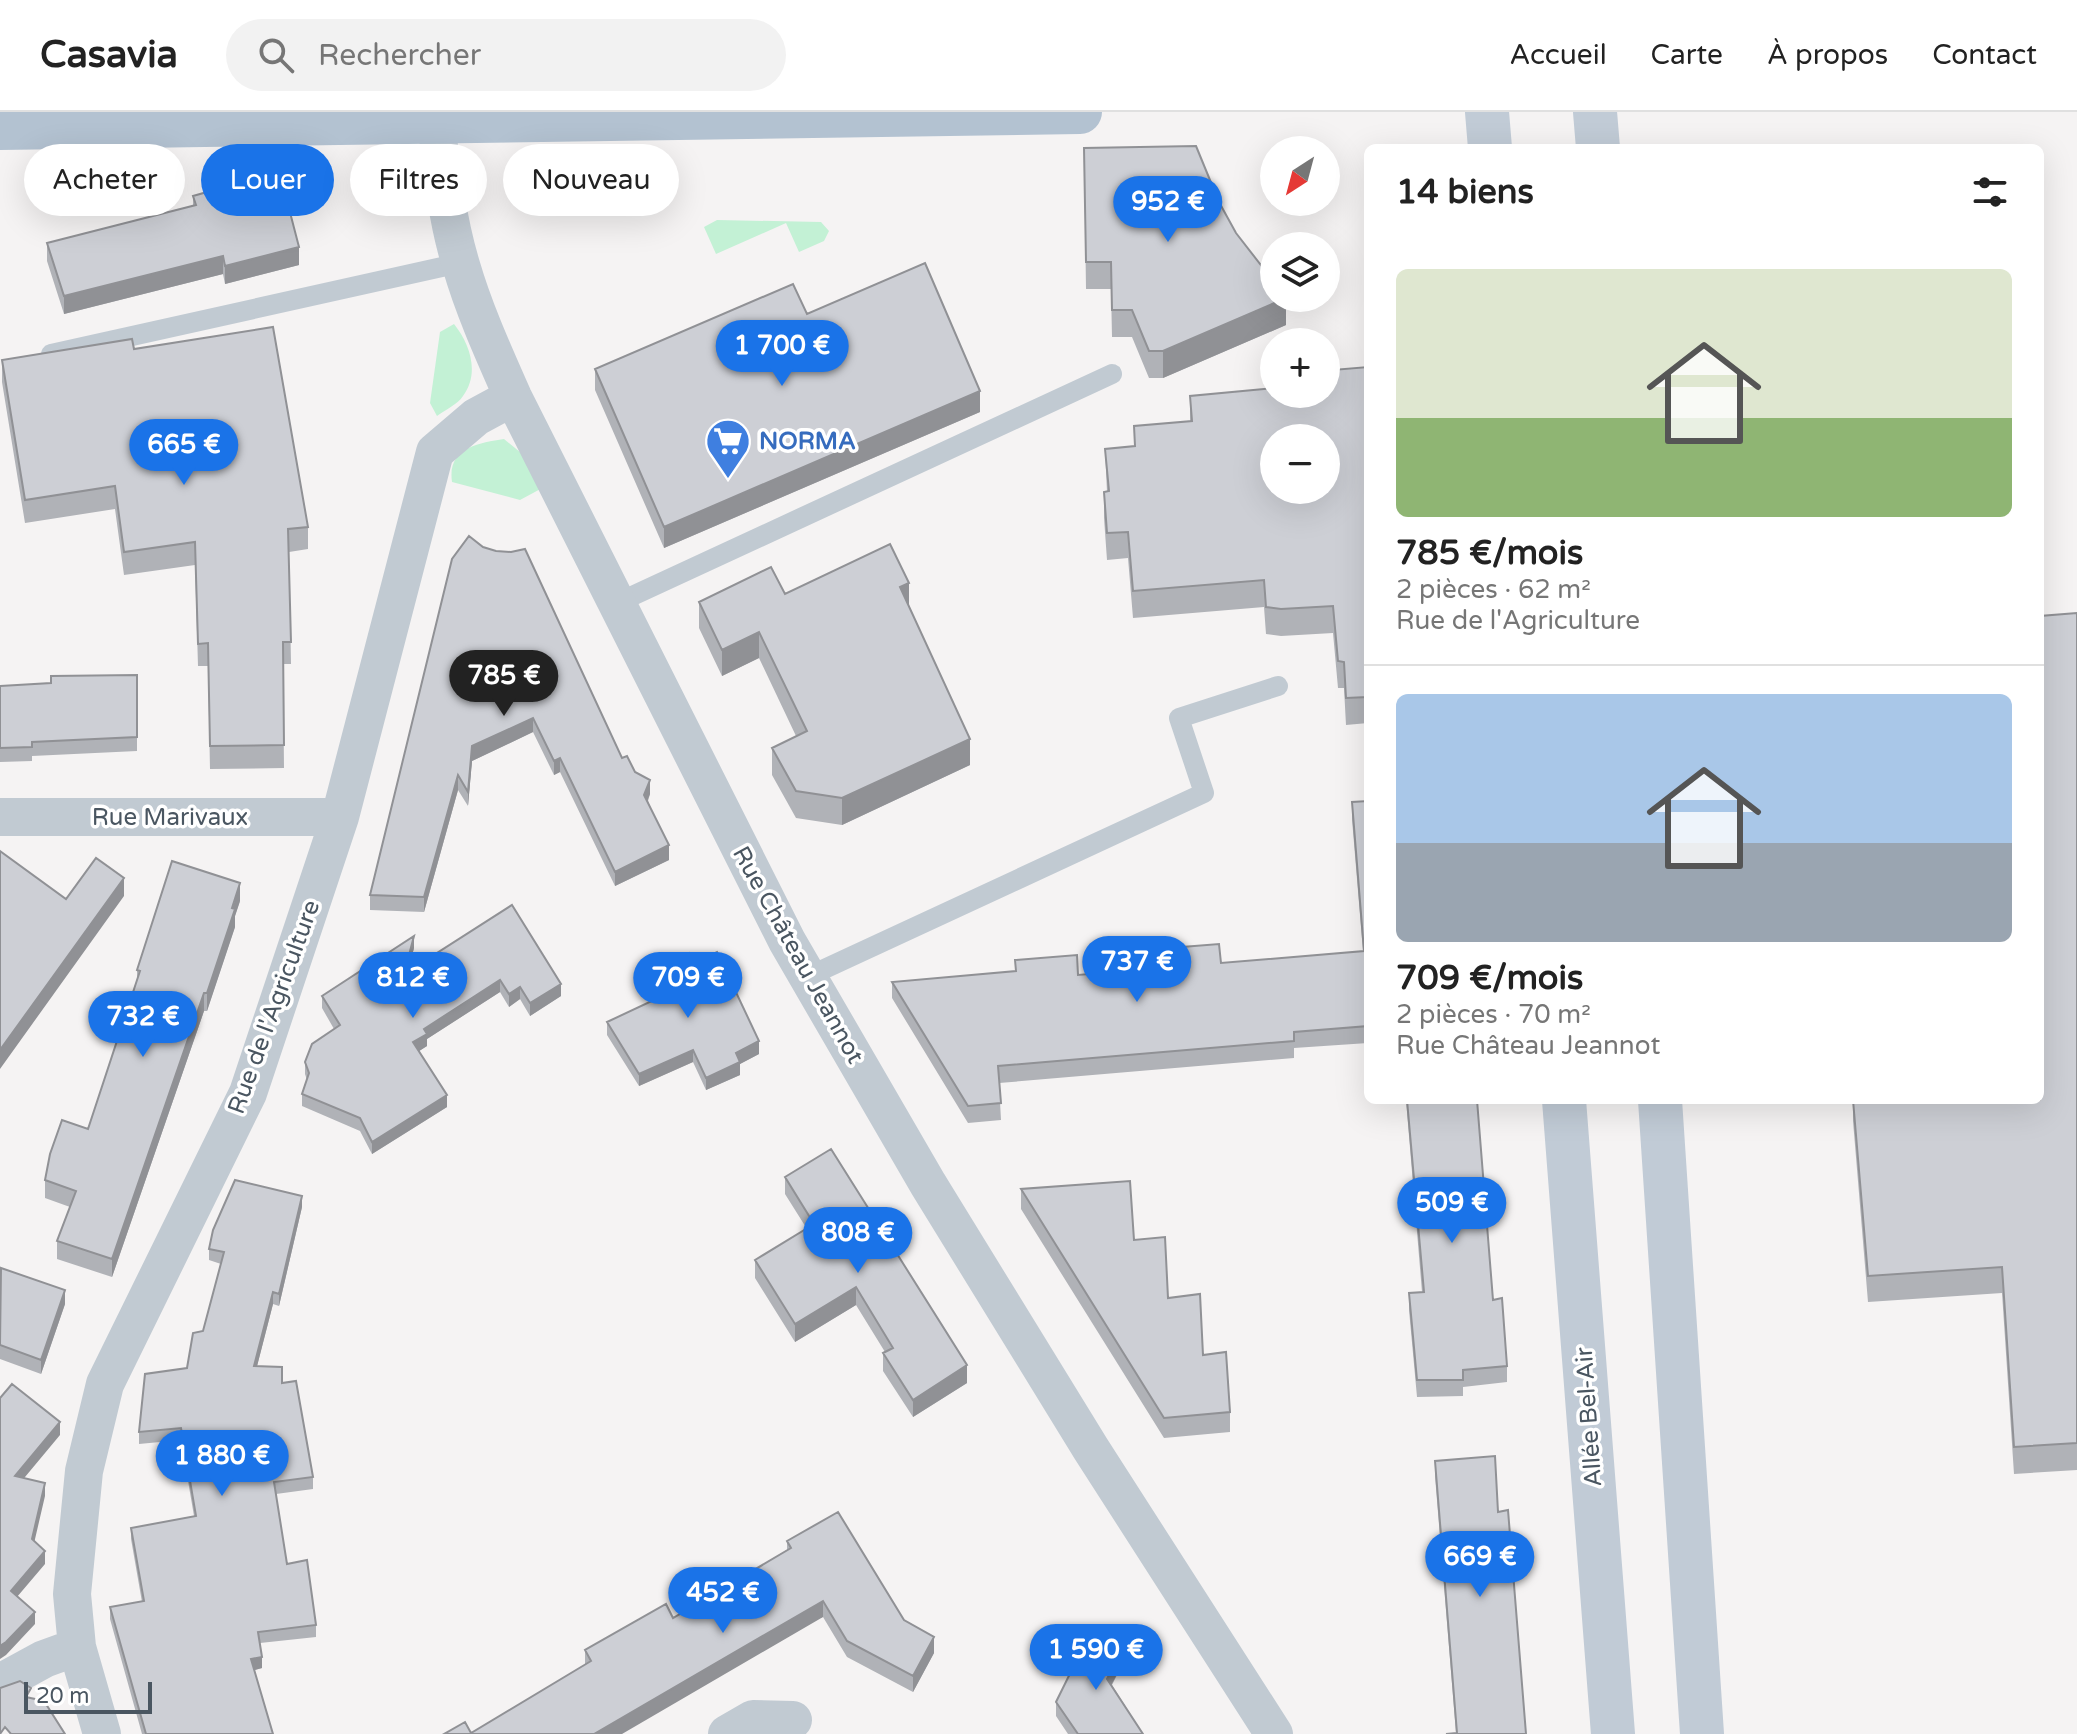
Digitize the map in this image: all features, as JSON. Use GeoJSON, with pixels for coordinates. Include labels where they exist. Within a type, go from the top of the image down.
{"type":"FeatureCollection","features":[{"type":"Feature","properties":{"kind":"main road"},"geometry":{"type":"LineString","coordinates":[[0,128],[436,117],[1080,112]]}},
{"type":"Feature","properties":{"kind":"street"},"geometry":{"type":"LineString","coordinates":[[1487,112],[1490,144]]}},
{"type":"Feature","properties":{"kind":"street"},"geometry":{"type":"LineString","coordinates":[[1595,112],[1598,144]]}},
{"type":"Feature","properties":{"kind":"street","name":"Rue Château Jeannot"},"geometry":{"type":"LineString","coordinates":[[436,117],[445,192],[460,263],[483,328],[513,397],[770,911],[928,1184],[1091,1449],[1274,1734]]}},
{"type":"Feature","properties":{"kind":"street","name":"Rue de l'Agriculture"},"geometry":{"type":"LineString","coordinates":[[102,1734],[77,1647],[72,1594],[84,1471],[105,1384],[248,1093],[340,817],[435,452],[476,417],[513,397]]}},
{"type":"Feature","properties":{"kind":"street","name":"Rue Marivaux"},"geometry":{"type":"LineString","coordinates":[[0,817],[340,817]]}},
{"type":"Feature","properties":{"kind":"street","name":"Allée Bel-Air"},"geometry":{"type":"LineString","coordinates":[[1564,1104],[1613,1734]]}},
{"type":"Feature","properties":{"kind":"street"},"geometry":{"type":"LineString","coordinates":[[1660,1104],[1702,1734]]}},
{"type":"Feature","properties":{"kind":"street"},"geometry":{"type":"LineString","coordinates":[[0,1683],[44,1659],[77,1647]]}},
{"type":"Feature","properties":{"kind":"street"},"geometry":{"type":"LineString","coordinates":[[727,1734],[753,1719],[793,1720]]}},
{"type":"Feature","properties":{"kind":"lane"},"geometry":{"type":"LineString","coordinates":[[40,356],[460,263]]}},
{"type":"Feature","properties":{"kind":"lane"},"geometry":{"type":"LineString","coordinates":[[617,603],[1112,374]]}},
{"type":"Feature","properties":{"kind":"lane"},"geometry":{"type":"LineString","coordinates":[[807,977],[1204,793],[1179,718],[1278,686]]}},
{"type":"Feature","properties":{"kind":"green space"},"geometry":{"type":"Polygon","coordinates":[[[717,220],[821,222],[829,231],[824,241],[799,252],[786,223],[716,254],[704,227],[717,220]]]}},
{"type":"Feature","properties":{"kind":"green space"},"geometry":{"type":"Polygon","coordinates":[[[454,324],[465,340],[471,359],[471,378],[461,399],[437,416],[430,403],[440,332],[454,324]]]}},
{"type":"Feature","properties":{"kind":"green space"},"geometry":{"type":"Polygon","coordinates":[[[504,439],[531,461],[546,486],[520,500],[452,482],[454,462],[466,449],[504,439]]]}},
{"type":"Feature","properties":{"kind":"building"},"geometry":{"type":"Polygon","coordinates":[[[1196,146],[1219,202],[1236,233],[1260,264],[1260,309],[1163,351],[1149,351],[1132,310],[1112,310],[1111,262],[1086,262],[1084,148],[1196,146]]]}},
{"type":"Feature","properties":{"kind":"building"},"geometry":{"type":"Polygon","coordinates":[[[201,194],[201,216],[291,216],[299,247],[225,266],[223,256],[64,296],[47,243],[153,216],[185,216],[185,208],[196,205],[193,196],[201,194]]]}},
{"type":"Feature","properties":{"kind":"building","name":"NORMA"},"geometry":{"type":"Polygon","coordinates":[[[925,263],[980,391],[664,527],[595,369],[793,284],[807,314],[925,263]]]}},
{"type":"Feature","properties":{"kind":"building"},"geometry":{"type":"Polygon","coordinates":[[[273,327],[308,527],[288,529],[291,642],[283,642],[284,745],[210,746],[208,643],[198,644],[195,542],[124,552],[115,486],[25,500],[2,360],[132,339],[134,349],[273,327]]]}},
{"type":"Feature","properties":{"kind":"building"},"geometry":{"type":"Polygon","coordinates":[[[1364,367],[1364,697],[1346,698],[1344,662],[1338,661],[1333,606],[1266,607],[1264,580],[1133,591],[1128,532],[1107,533],[1104,492],[1109,491],[1105,449],[1135,446],[1134,426],[1192,421],[1190,396],[1260,389],[1260,408],[1340,408],[1340,369],[1364,367]]]}},
{"type":"Feature","properties":{"kind":"building"},"geometry":{"type":"Polygon","coordinates":[[[469,536],[483,547],[496,551],[525,549],[622,758],[627,756],[635,772],[650,780],[644,795],[669,845],[615,872],[560,758],[554,761],[533,718],[472,746],[468,792],[458,775],[424,897],[370,895],[452,559],[469,536]]]}},
{"type":"Feature","properties":{"kind":"building"},"geometry":{"type":"Polygon","coordinates":[[[890,544],[909,583],[900,587],[970,739],[842,798],[796,791],[772,748],[807,731],[759,632],[722,650],[699,602],[771,567],[785,594],[890,544]]]}},
{"type":"Feature","properties":{"kind":"building"},"geometry":{"type":"Polygon","coordinates":[[[2077,613],[2077,1443],[2014,1447],[2002,1267],[1868,1276],[1853,1104],[2044,1104],[2044,616],[2077,613]]]}},
{"type":"Feature","properties":{"kind":"building"},"geometry":{"type":"Polygon","coordinates":[[[137,675],[137,737],[32,742],[32,747],[0,748],[0,686],[51,683],[51,676],[137,675]]]}},
{"type":"Feature","properties":{"kind":"building"},"geometry":{"type":"Polygon","coordinates":[[[1364,801],[1364,951],[1352,802],[1364,801]]]}},
{"type":"Feature","properties":{"kind":"building"},"geometry":{"type":"Polygon","coordinates":[[[0,851],[66,899],[96,858],[124,878],[0,1050],[0,851]]]}},
{"type":"Feature","properties":{"kind":"building"},"geometry":{"type":"Polygon","coordinates":[[[172,861],[240,883],[232,908],[235,909],[207,993],[204,993],[112,1259],[57,1241],[76,1191],[45,1180],[62,1120],[88,1129],[172,861]]]}},
{"type":"Feature","properties":{"kind":"building"},"geometry":{"type":"Polygon","coordinates":[[[512,905],[561,984],[530,1003],[520,987],[509,994],[500,980],[424,1029],[427,1034],[413,1042],[447,1095],[372,1142],[360,1118],[302,1094],[309,1073],[305,1062],[312,1044],[340,1025],[322,996],[414,936],[404,974],[512,905]]]}},
{"type":"Feature","properties":{"kind":"building"},"geometry":{"type":"Polygon","coordinates":[[[1219,944],[1221,963],[1364,951],[1364,1026],[1294,1032],[1294,1041],[998,1066],[1001,1103],[968,1106],[892,982],[1016,971],[1015,960],[1077,955],[1078,975],[1159,968],[1157,949],[1219,944]]]}},
{"type":"Feature","properties":{"kind":"building"},"geometry":{"type":"Polygon","coordinates":[[[717,952],[759,1041],[736,1053],[740,1062],[706,1078],[693,1050],[639,1074],[607,1022],[671,992],[659,967],[689,953],[693,964],[717,952]]]}},
{"type":"Feature","properties":{"kind":"building"},"geometry":{"type":"Polygon","coordinates":[[[1407,1104],[1477,1104],[1493,1300],[1502,1298],[1507,1366],[1463,1370],[1463,1380],[1417,1380],[1409,1293],[1424,1292],[1407,1104]]]}},
{"type":"Feature","properties":{"kind":"building"},"geometry":{"type":"Polygon","coordinates":[[[831,1149],[967,1365],[913,1400],[883,1353],[893,1348],[856,1287],[795,1324],[755,1260],[814,1224],[785,1177],[831,1149]]]}},
{"type":"Feature","properties":{"kind":"building"},"geometry":{"type":"Polygon","coordinates":[[[235,1180],[302,1196],[279,1294],[273,1292],[254,1366],[282,1367],[282,1383],[296,1381],[313,1477],[274,1482],[287,1564],[307,1560],[316,1625],[258,1632],[262,1657],[251,1659],[273,1734],[146,1734],[110,1607],[144,1601],[131,1528],[196,1516],[181,1428],[139,1432],[145,1374],[187,1368],[193,1333],[203,1331],[224,1252],[209,1249],[213,1230],[235,1180]]]}},
{"type":"Feature","properties":{"kind":"building"},"geometry":{"type":"Polygon","coordinates":[[[1130,1181],[1134,1240],[1165,1237],[1168,1298],[1200,1294],[1203,1355],[1226,1352],[1230,1412],[1164,1418],[1021,1189],[1130,1181]]]}},
{"type":"Feature","properties":{"kind":"building"},"geometry":{"type":"Polygon","coordinates":[[[1,1268],[65,1290],[41,1360],[0,1345],[1,1268]]]}},
{"type":"Feature","properties":{"kind":"building"},"geometry":{"type":"Polygon","coordinates":[[[12,1384],[60,1422],[15,1476],[45,1483],[32,1539],[45,1551],[11,1591],[35,1612],[0,1646],[0,1398],[12,1384]]]}},
{"type":"Feature","properties":{"kind":"building"},"geometry":{"type":"Polygon","coordinates":[[[1495,1456],[1498,1512],[1508,1510],[1526,1734],[1446,1734],[1457,1733],[1435,1461],[1495,1456]]]}},
{"type":"Feature","properties":{"kind":"building"},"geometry":{"type":"Polygon","coordinates":[[[838,1512],[904,1620],[934,1637],[913,1676],[847,1641],[823,1601],[594,1734],[444,1734],[465,1722],[471,1733],[591,1661],[585,1650],[666,1604],[673,1618],[791,1548],[787,1541],[838,1512]]]}},
{"type":"Feature","properties":{"kind":"building"},"geometry":{"type":"Polygon","coordinates":[[[1091,1631],[1124,1647],[1107,1679],[1143,1734],[1078,1734],[1056,1702],[1091,1631]]]}},
{"type":"Feature","properties":{"kind":"building"},"geometry":{"type":"Polygon","coordinates":[[[20,1681],[31,1688],[26,1697],[44,1701],[65,1734],[11,1734],[5,1727],[0,1734],[0,1688],[20,1681]]]}},
{"type":"Feature","properties":{"kind":"place","name":"NORMA"},"geometry":{"type":"Point","coordinates":[728,480]}}]}
